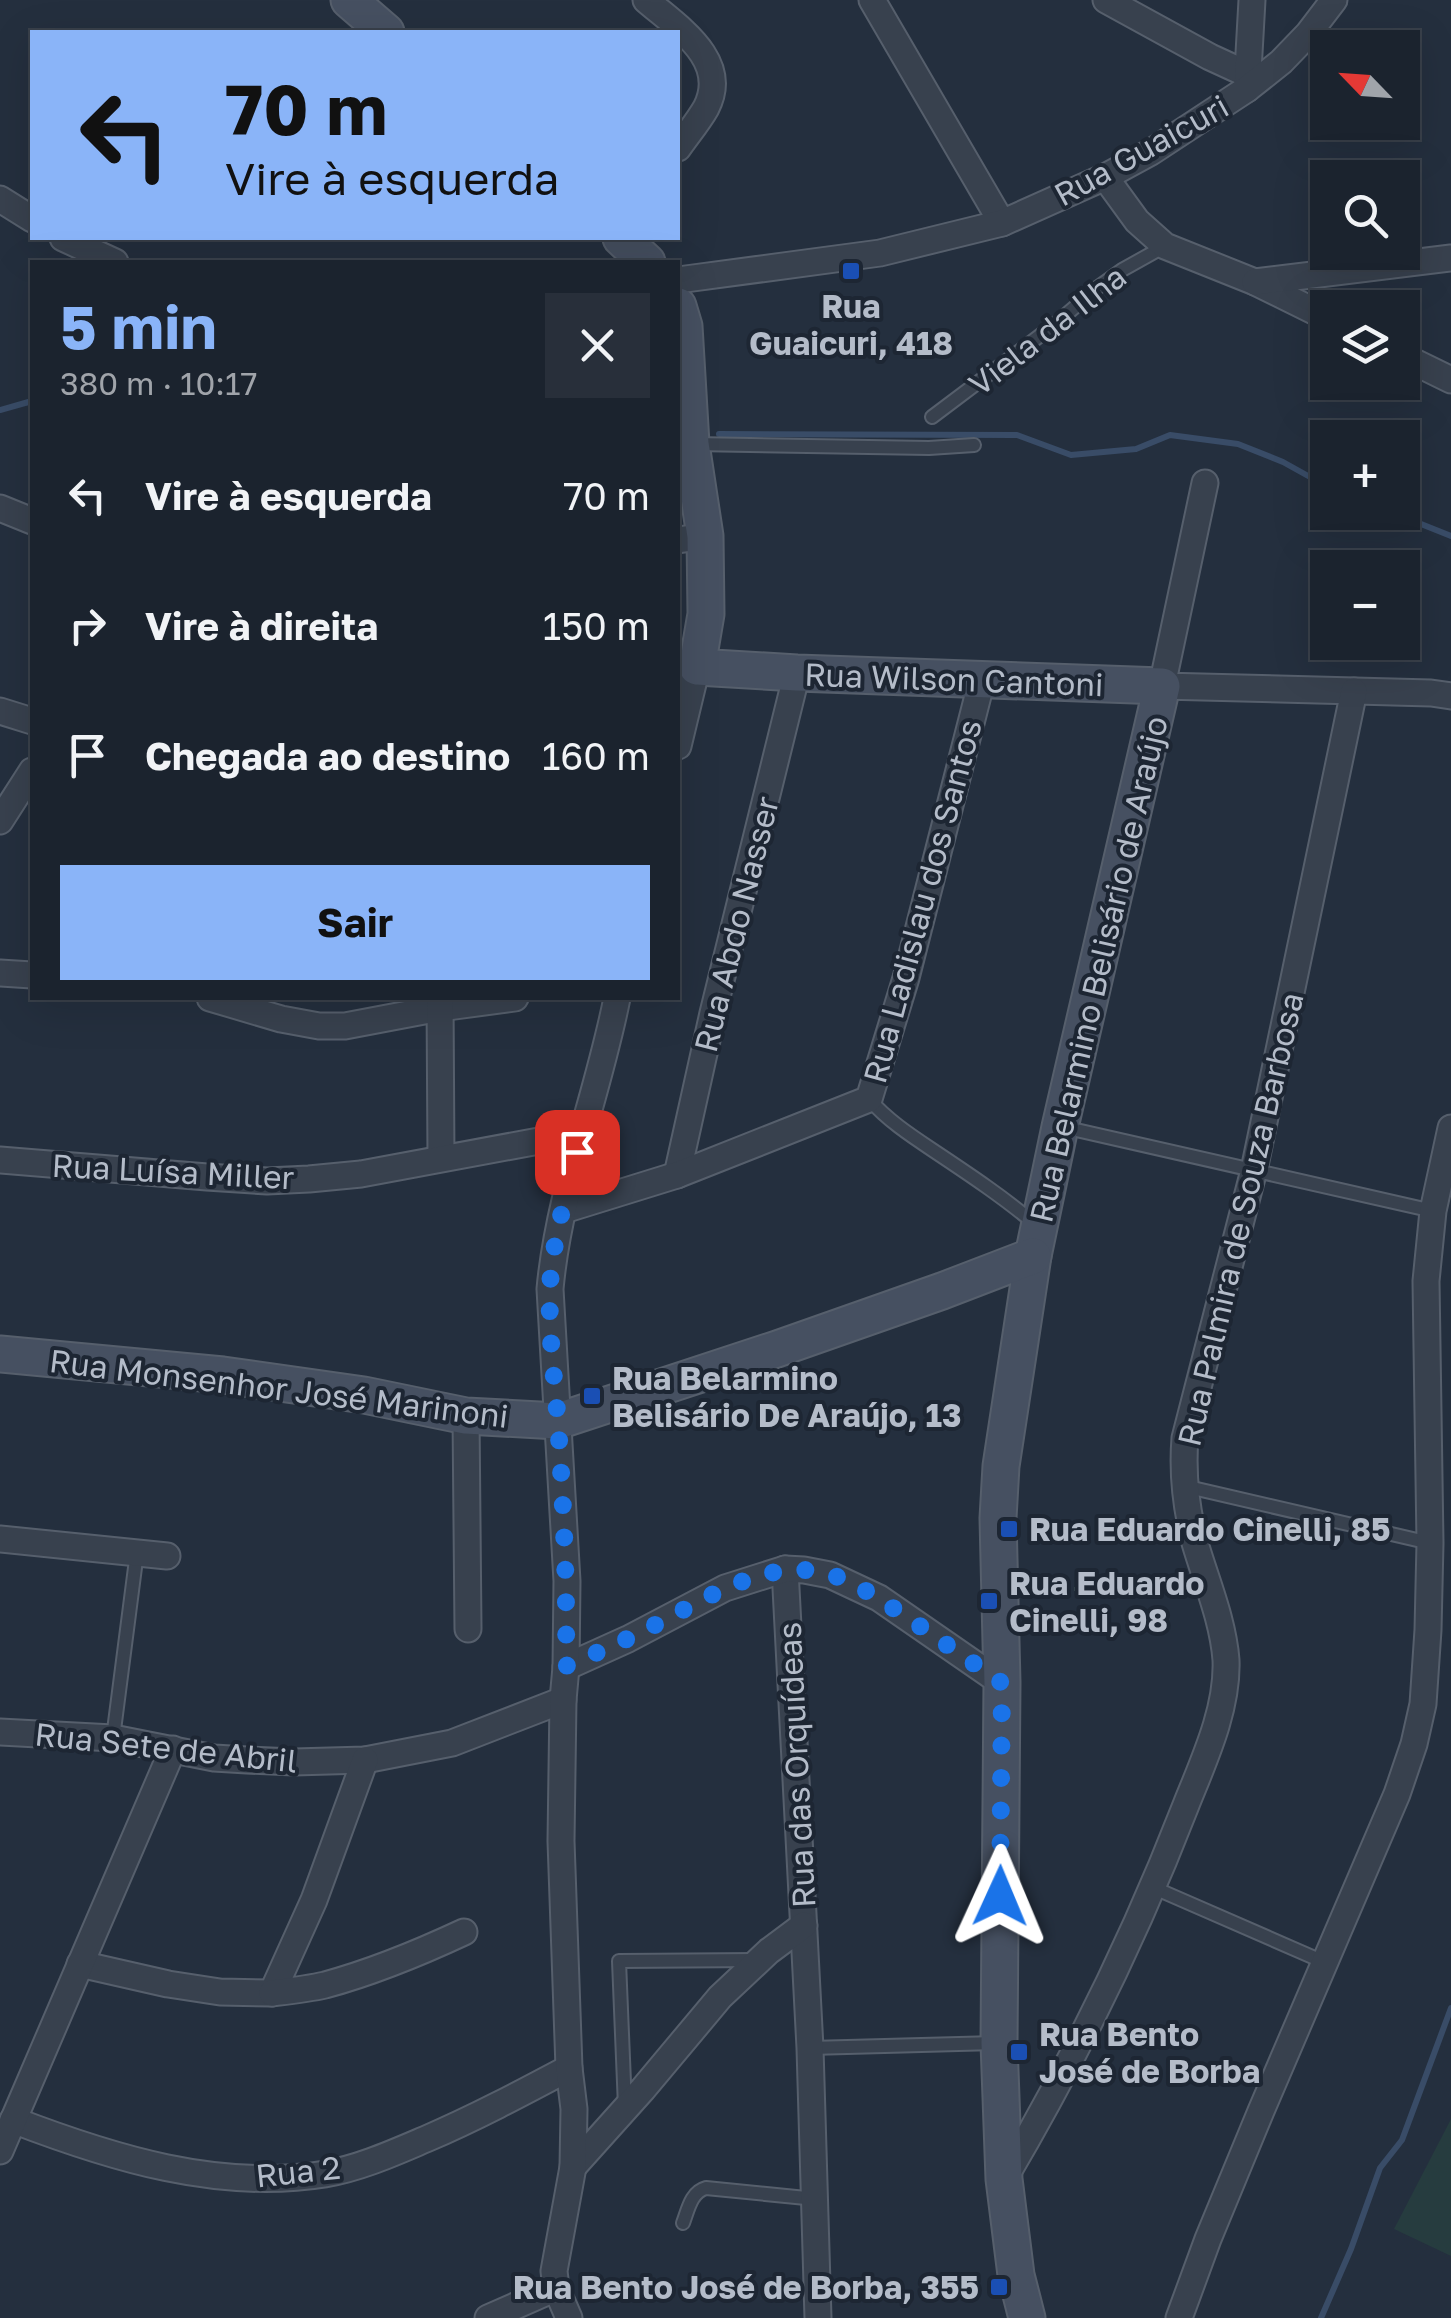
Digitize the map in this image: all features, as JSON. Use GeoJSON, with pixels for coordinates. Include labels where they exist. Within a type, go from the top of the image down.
{"type":"FeatureCollection","features":[{"type":"Feature","properties":{"kind":"street"},"geometry":{"type":"LineString","coordinates":[[349,0],[384,30]]}},
{"type":"Feature","properties":{"kind":"street"},"geometry":{"type":"LineString","coordinates":[[646,0],[693,40],[707,59],[712,77],[712,93],[706,108],[680,145]]}},
{"type":"Feature","properties":{"kind":"street"},"geometry":{"type":"LineString","coordinates":[[872,0],[1002,223]]}},
{"type":"Feature","properties":{"kind":"street"},"geometry":{"type":"LineString","coordinates":[[1106,0],[1210,57],[1247,82]]}},
{"type":"Feature","properties":{"kind":"street"},"geometry":{"type":"LineString","coordinates":[[1247,82],[1252,0]]}},
{"type":"Feature","properties":{"kind":"street","name":"Rua Guaicuri"},"geometry":{"type":"LineString","coordinates":[[680,280],[880,253],[1002,223],[1105,178],[1281,62],[1334,0]]}},
{"type":"Feature","properties":{"kind":"street"},"geometry":{"type":"LineString","coordinates":[[1105,178],[1136,220],[1165,246],[1310,309]]}},
{"type":"Feature","properties":{"kind":"street"},"geometry":{"type":"LineString","coordinates":[[0,199],[30,218]]}},
{"type":"Feature","properties":{"kind":"street"},"geometry":{"type":"LineString","coordinates":[[67,240],[111,260]]}},
{"type":"Feature","properties":{"kind":"street"},"geometry":{"type":"LineString","coordinates":[[623,240],[645,260]]}},
{"type":"Feature","properties":{"kind":"street"},"geometry":{"type":"LineString","coordinates":[[1255,282],[1451,258]]}},
{"type":"Feature","properties":{"kind":"street"},"geometry":{"type":"LineString","coordinates":[[680,313],[691,444],[691,538],[706,614],[697,667],[681,717]]}},
{"type":"Feature","properties":{"kind":"street"},"geometry":{"type":"LineString","coordinates":[[1420,365],[1451,380]]}},
{"type":"Feature","properties":{"kind":"street","name":"Rua Belarmino Belisário de Araújo"},"geometry":{"type":"LineString","coordinates":[[558,1422],[942,1291],[1036,1242],[1205,483]]}},
{"type":"Feature","properties":{"kind":"street"},"geometry":{"type":"LineString","coordinates":[[0,508],[30,519]]}},
{"type":"Feature","properties":{"kind":"street","name":"Rua Wilson Cantoni"},"geometry":{"type":"LineString","coordinates":[[697,667],[1451,696]]}},
{"type":"Feature","properties":{"kind":"street","name":"Rua Abdo Nasser"},"geometry":{"type":"LineString","coordinates":[[677,1175],[797,673]]}},
{"type":"Feature","properties":{"kind":"street","name":"Rua Ladislau dos Santos"},"geometry":{"type":"LineString","coordinates":[[564,1210],[677,1175],[868,1099],[906,978],[982,680]]}},
{"type":"Feature","properties":{"kind":"street","name":"Rua Palmira de Souza Barbosa"},"geometry":{"type":"LineString","coordinates":[[1004,2179],[1094,2014],[1152,1887],[1220,1711],[1226,1658],[1210,1586],[1195,1542],[1182,1469],[1189,1422],[1254,1170],[1354,691]]}},
{"type":"Feature","properties":{"kind":"street"},"geometry":{"type":"LineString","coordinates":[[0,711],[30,720]]}},
{"type":"Feature","properties":{"kind":"street"},"geometry":{"type":"LineString","coordinates":[[0,821],[30,775]]}},
{"type":"Feature","properties":{"kind":"street"},"geometry":{"type":"LineString","coordinates":[[0,974],[30,975]]}},
{"type":"Feature","properties":{"kind":"street"},"geometry":{"type":"LineString","coordinates":[[217,1000],[319,1026],[345,1026],[440,1003],[485,1000]]}},
{"type":"Feature","properties":{"kind":"street"},"geometry":{"type":"LineString","coordinates":[[569,2318],[556,2288],[554,2271],[572,2167],[574,2109],[569,2068],[561,1841],[567,1581],[550,1289],[552,1257],[617,1000]]}},
{"type":"Feature","properties":{"kind":"street"},"geometry":{"type":"LineString","coordinates":[[440,1003],[441,1158]]}},
{"type":"Feature","properties":{"kind":"street"},"geometry":{"type":"LineString","coordinates":[[1179,2318],[1208,2239],[1397,1794],[1414,1744],[1423,1704],[1428,1630],[1426,1282],[1434,1211],[1451,1128]]}},
{"type":"Feature","properties":{"kind":"street","name":"Rua Luísa Miller"},"geometry":{"type":"LineString","coordinates":[[0,1160],[267,1180],[361,1174],[582,1133]]}},
{"type":"Feature","properties":{"kind":"street"},"geometry":{"type":"LineString","coordinates":[[1026,2318],[1016,2275],[1004,2179],[999,2043],[1002,1683],[998,1518],[1001,1466],[1036,1242]]}},
{"type":"Feature","properties":{"kind":"street","name":"Rua Monsenhor José Marinoni"},"geometry":{"type":"LineString","coordinates":[[0,1354],[257,1379],[466,1416],[558,1422]]}},
{"type":"Feature","properties":{"kind":"street"},"geometry":{"type":"LineString","coordinates":[[466,1416],[468,1629]]}},
{"type":"Feature","properties":{"kind":"street"},"geometry":{"type":"LineString","coordinates":[[0,1538],[167,1556]]}},
{"type":"Feature","properties":{"kind":"street"},"geometry":{"type":"LineString","coordinates":[[566,1666],[628,1639],[724,1588],[785,1569],[830,1574],[856,1585],[1002,1683]]}},
{"type":"Feature","properties":{"kind":"street","name":"Rua das Orquídeas"},"geometry":{"type":"LineString","coordinates":[[572,2167],[720,1997],[804,1925],[785,1569]]}},
{"type":"Feature","properties":{"kind":"street","name":"Rua Sete de Abril"},"geometry":{"type":"LineString","coordinates":[[2,1738],[113,1738],[214,1758],[365,1760],[452,1742],[562,1700]]}},
{"type":"Feature","properties":{"kind":"street"},"geometry":{"type":"LineString","coordinates":[[0,2151],[174,1748]]}},
{"type":"Feature","properties":{"kind":"street"},"geometry":{"type":"LineString","coordinates":[[272,1994],[314,1900],[365,1760]]}},
{"type":"Feature","properties":{"kind":"street"},"geometry":{"type":"LineString","coordinates":[[804,1925],[818,2318]]}},
{"type":"Feature","properties":{"kind":"street"},"geometry":{"type":"LineString","coordinates":[[80,1964],[168,1984],[272,1994],[322,1986],[357,1975],[464,1932]]}},
{"type":"Feature","properties":{"kind":"street","name":"Rua 2"},"geometry":{"type":"LineString","coordinates":[[13,2120],[96,2150],[214,2176],[272,2179],[327,2174],[383,2158],[477,2117],[569,2068]]}},
{"type":"Feature","properties":{"kind":"street"},"geometry":{"type":"LineString","coordinates":[[488,2318],[556,2288]]}},
{"type":"Feature","properties":{"kind":"lane","name":"Viela da Ilha"},"geometry":{"type":"LineString","coordinates":[[932,417],[1054,326],[1110,278],[1165,246]]}},
{"type":"Feature","properties":{"kind":"lane"},"geometry":{"type":"LineString","coordinates":[[691,444],[974,446]]}},
{"type":"Feature","properties":{"kind":"lane"},"geometry":{"type":"LineString","coordinates":[[868,1099],[886,1117],[1011,1204],[1036,1242]]}},
{"type":"Feature","properties":{"kind":"lane"},"geometry":{"type":"LineString","coordinates":[[1060,1126],[1434,1211]]}},
{"type":"Feature","properties":{"kind":"lane"},"geometry":{"type":"LineString","coordinates":[[1184,1486],[1430,1543]]}},
{"type":"Feature","properties":{"kind":"lane"},"geometry":{"type":"LineString","coordinates":[[113,1738],[137,1552]]}},
{"type":"Feature","properties":{"kind":"lane"},"geometry":{"type":"LineString","coordinates":[[1152,1887],[1324,1962]]}},
{"type":"Feature","properties":{"kind":"lane"},"geometry":{"type":"LineString","coordinates":[[625,2110],[619,1961],[759,1960]]}},
{"type":"Feature","properties":{"kind":"lane"},"geometry":{"type":"LineString","coordinates":[[810,2048],[999,2043]]}},
{"type":"Feature","properties":{"kind":"lane"},"geometry":{"type":"LineString","coordinates":[[683,2223],[694,2197],[706,2188],[816,2200]]}},
{"type":"Feature","properties":{"kind":"path"},"geometry":{"type":"LineString","coordinates":[[1001,1590],[1210,1586]]}},
{"type":"Feature","properties":{"kind":"green space"},"geometry":{"type":"Polygon","coordinates":[[[1451,2119],[1451,2256],[1394,2229],[1451,2119]]]}},
{"type":"Feature","properties":{"kind":"waterway"},"geometry":{"type":"LineString","coordinates":[[0,410],[30,402]]}},
{"type":"Feature","properties":{"kind":"waterway"},"geometry":{"type":"LineString","coordinates":[[719,434],[1017,435],[1071,455],[1136,449],[1170,435],[1238,444],[1310,477]]}},
{"type":"Feature","properties":{"kind":"waterway"},"geometry":{"type":"LineString","coordinates":[[1420,524],[1451,536]]}},
{"type":"Feature","properties":{"kind":"waterway"},"geometry":{"type":"LineString","coordinates":[[1321,2318],[1380,2168],[1402,2140],[1451,2008]]}},
{"type":"Feature","properties":{"kind":"place","name":"Rua Guaicuri, 418"},"geometry":{"type":"Point","coordinates":[851,271]}},
{"type":"Feature","properties":{"kind":"place","name":"Rua Belarmino Belisário De Araújo, 13"},"geometry":{"type":"Point","coordinates":[592,1396]}},
{"type":"Feature","properties":{"kind":"place","name":"Rua Eduardo Cinelli, 85"},"geometry":{"type":"Point","coordinates":[1009,1529]}},
{"type":"Feature","properties":{"kind":"place","name":"Rua Eduardo Cinelli, 98"},"geometry":{"type":"Point","coordinates":[989,1601]}},
{"type":"Feature","properties":{"kind":"place","name":"Rua Bento José de Borba"},"geometry":{"type":"Point","coordinates":[1019,2052]}},
{"type":"Feature","properties":{"kind":"place","name":"Rua Bento José de Borba, 355"},"geometry":{"type":"Point","coordinates":[999,2287]}},
{"type":"Feature","properties":{"kind":"route"},"geometry":{"type":"LineString","coordinates":[[577,1152],[552,1257],[550,1289],[565,1528],[566,1666],[628,1639],[724,1588],[785,1569],[830,1574],[856,1585],[1002,1683],[1000,1896]]}}]}
